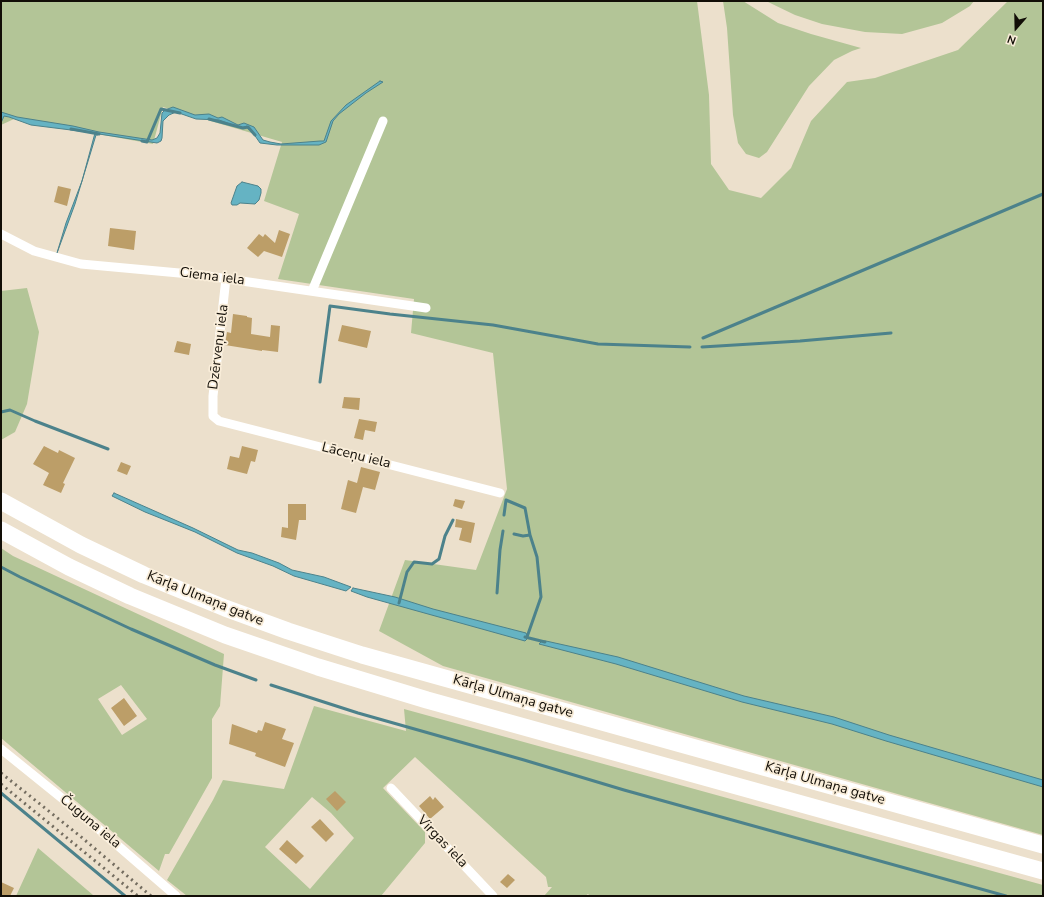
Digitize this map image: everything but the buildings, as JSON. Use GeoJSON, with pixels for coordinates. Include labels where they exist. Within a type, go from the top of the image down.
{"type":"FeatureCollection","features":[{"type":"Feature","properties":{"kind":"highway","name":"Kārļa Ulmaņa gatve"},"geometry":{"type":"LineString","coordinates":[[1,502],[81,545],[144,575],[225,608],[288,631],[362,655],[1043,845]]}},
{"type":"Feature","properties":{"kind":"highway","name":"Kārļa Ulmaņa gatve"},"geometry":{"type":"LineString","coordinates":[[1,530],[69,567],[130,596],[226,635],[318,667],[427,700],[1043,871]]}},
{"type":"Feature","properties":{"kind":"street"},"geometry":{"type":"LineString","coordinates":[[312,291],[383,121]]}},
{"type":"Feature","properties":{"kind":"street","name":"Ciema iela"},"geometry":{"type":"LineString","coordinates":[[1,234],[34,251],[81,264],[226,278],[426,308]]}},
{"type":"Feature","properties":{"kind":"street","name":"Dzērveņu iela"},"geometry":{"type":"LineString","coordinates":[[213,416],[213,396],[226,278]]}},
{"type":"Feature","properties":{"kind":"street","name":"Lāceņu iela"},"geometry":{"type":"LineString","coordinates":[[213,416],[219,421],[229,424],[500,493]]}},
{"type":"Feature","properties":{"kind":"street","name":"Čuguna iela"},"geometry":{"type":"LineString","coordinates":[[1,749],[79,812],[176,896]]}},
{"type":"Feature","properties":{"kind":"street","name":"Virgas iela"},"geometry":{"type":"LineString","coordinates":[[391,788],[493,896]]}},
{"type":"Feature","properties":{"kind":"green space"},"geometry":{"type":"Polygon","coordinates":[[[1,1],[697,1],[709,95],[711,164],[729,190],[761,198],[791,168],[811,121],[847,82],[875,78],[958,50],[1008,1],[1043,1],[1043,835],[443,666],[379,631],[405,560],[476,570],[507,489],[493,353],[411,333],[414,299],[278,279],[299,214],[264,201],[282,142],[163,107],[153,144],[14,119],[1,125],[1,1]]]}},
{"type":"Feature","properties":{"kind":"green space"},"geometry":{"type":"Polygon","coordinates":[[[723,1],[743,1],[778,23],[861,48],[834,60],[809,86],[767,152],[759,158],[746,154],[738,143],[733,115],[727,28],[723,1]]]}},
{"type":"Feature","properties":{"kind":"green space"},"geometry":{"type":"Polygon","coordinates":[[[766,1],[974,1],[970,6],[942,23],[902,34],[865,32],[822,24],[795,15],[766,1]]]}},
{"type":"Feature","properties":{"kind":"green space"},"geometry":{"type":"Polygon","coordinates":[[[27,288],[39,332],[27,404],[15,432],[1,440],[1,291],[27,288]]]}},
{"type":"Feature","properties":{"kind":"green space"},"geometry":{"type":"Polygon","coordinates":[[[1,548],[13,556],[224,654],[220,706],[212,719],[212,778],[169,854],[165,854],[159,871],[1,738],[1,548]],[[121,685],[98,699],[122,735],[147,719],[121,685]]]}},
{"type":"Feature","properties":{"kind":"green space"},"geometry":{"type":"Polygon","coordinates":[[[314,706],[406,731],[404,709],[1043,885],[1043,896],[590,896],[588,894],[585,896],[544,896],[552,887],[548,887],[546,877],[415,757],[383,788],[425,832],[425,843],[381,896],[187,896],[167,880],[223,780],[284,789],[314,706]],[[312,797],[265,847],[310,889],[354,838],[331,813],[312,797]]]}},
{"type":"Feature","properties":{"kind":"green space"},"geometry":{"type":"Polygon","coordinates":[[[38,848],[93,895],[16,896],[38,848]]]}},
{"type":"Feature","properties":{"kind":"water"},"geometry":{"type":"Polygon","coordinates":[[[380,81],[383,82],[339,114],[333,121],[326,142],[319,145],[277,145],[260,143],[247,126],[241,128],[219,120],[196,119],[176,112],[169,115],[163,121],[162,138],[161,141],[157,143],[99,134],[96,135],[82,181],[95,133],[31,125],[4,116],[1,123],[1,112],[17,117],[152,140],[157,138],[160,133],[162,113],[173,107],[195,115],[209,114],[218,118],[222,117],[238,125],[244,123],[254,127],[263,140],[270,142],[281,144],[324,141],[331,121],[346,105],[380,81]]]}},
{"type":"Feature","properties":{"kind":"water"},"geometry":{"type":"Polygon","coordinates":[[[82,181],[75,204],[57,253],[66,223],[82,181]]]}},
{"type":"Feature","properties":{"kind":"water"},"geometry":{"type":"Polygon","coordinates":[[[242,182],[258,186],[261,189],[259,200],[255,204],[240,203],[237,205],[232,205],[231,203],[237,186],[242,182]]]}},
{"type":"Feature","properties":{"kind":"water"},"geometry":{"type":"Polygon","coordinates":[[[114,493],[238,550],[252,553],[279,563],[292,570],[324,577],[351,587],[346,591],[294,576],[273,566],[237,553],[195,532],[145,512],[112,496],[114,493]]]}},
{"type":"Feature","properties":{"kind":"water"},"geometry":{"type":"Polygon","coordinates":[[[353,588],[395,597],[433,609],[526,633],[528,638],[525,641],[367,597],[351,591],[353,588]]]}},
{"type":"Feature","properties":{"kind":"water"},"geometry":{"type":"Polygon","coordinates":[[[542,641],[618,657],[744,696],[834,717],[889,735],[1043,780],[1043,787],[832,724],[742,702],[616,664],[539,644],[542,641]]]}},
{"type":"Feature","properties":{"kind":"waterway"},"geometry":{"type":"LineString","coordinates":[[142,141],[147,142],[161,109],[180,113]]}},
{"type":"Feature","properties":{"kind":"waterway"},"geometry":{"type":"LineString","coordinates":[[209,119],[243,128],[248,127],[255,135]]}},
{"type":"Feature","properties":{"kind":"waterway"},"geometry":{"type":"LineString","coordinates":[[71,129],[99,134]]}},
{"type":"Feature","properties":{"kind":"waterway"},"geometry":{"type":"LineString","coordinates":[[703,338],[1043,194]]}},
{"type":"Feature","properties":{"kind":"waterway"},"geometry":{"type":"LineString","coordinates":[[320,382],[330,306],[493,325],[598,344],[690,347]]}},
{"type":"Feature","properties":{"kind":"waterway"},"geometry":{"type":"LineString","coordinates":[[702,347],[800,341],[891,333]]}},
{"type":"Feature","properties":{"kind":"waterway"},"geometry":{"type":"LineString","coordinates":[[1,412],[10,410],[108,449]]}},
{"type":"Feature","properties":{"kind":"waterway"},"geometry":{"type":"LineString","coordinates":[[504,515],[506,500],[525,508],[530,535],[537,557],[541,597],[527,637]]}},
{"type":"Feature","properties":{"kind":"waterway"},"geometry":{"type":"LineString","coordinates":[[399,603],[407,572],[414,562],[432,564],[439,559],[445,536],[453,520]]}},
{"type":"Feature","properties":{"kind":"waterway"},"geometry":{"type":"LineString","coordinates":[[497,593],[503,531]]}},
{"type":"Feature","properties":{"kind":"waterway"},"geometry":{"type":"LineString","coordinates":[[514,534],[523,536],[530,535]]}},
{"type":"Feature","properties":{"kind":"waterway"},"geometry":{"type":"LineString","coordinates":[[1,567],[131,629],[215,665],[256,680]]}},
{"type":"Feature","properties":{"kind":"waterway"},"geometry":{"type":"LineString","coordinates":[[525,637],[545,642]]}},
{"type":"Feature","properties":{"kind":"waterway"},"geometry":{"type":"LineString","coordinates":[[271,685],[358,713],[624,790],[1006,896]]}},
{"type":"Feature","properties":{"kind":"waterway"},"geometry":{"type":"LineString","coordinates":[[1,793],[125,896]]}},
{"type":"Feature","properties":{"kind":"railway"},"geometry":{"type":"LineString","coordinates":[[1,773],[80,836],[151,896]]}},
{"type":"Feature","properties":{"kind":"railway"},"geometry":{"type":"LineString","coordinates":[[1,784],[138,896]]}}]}
